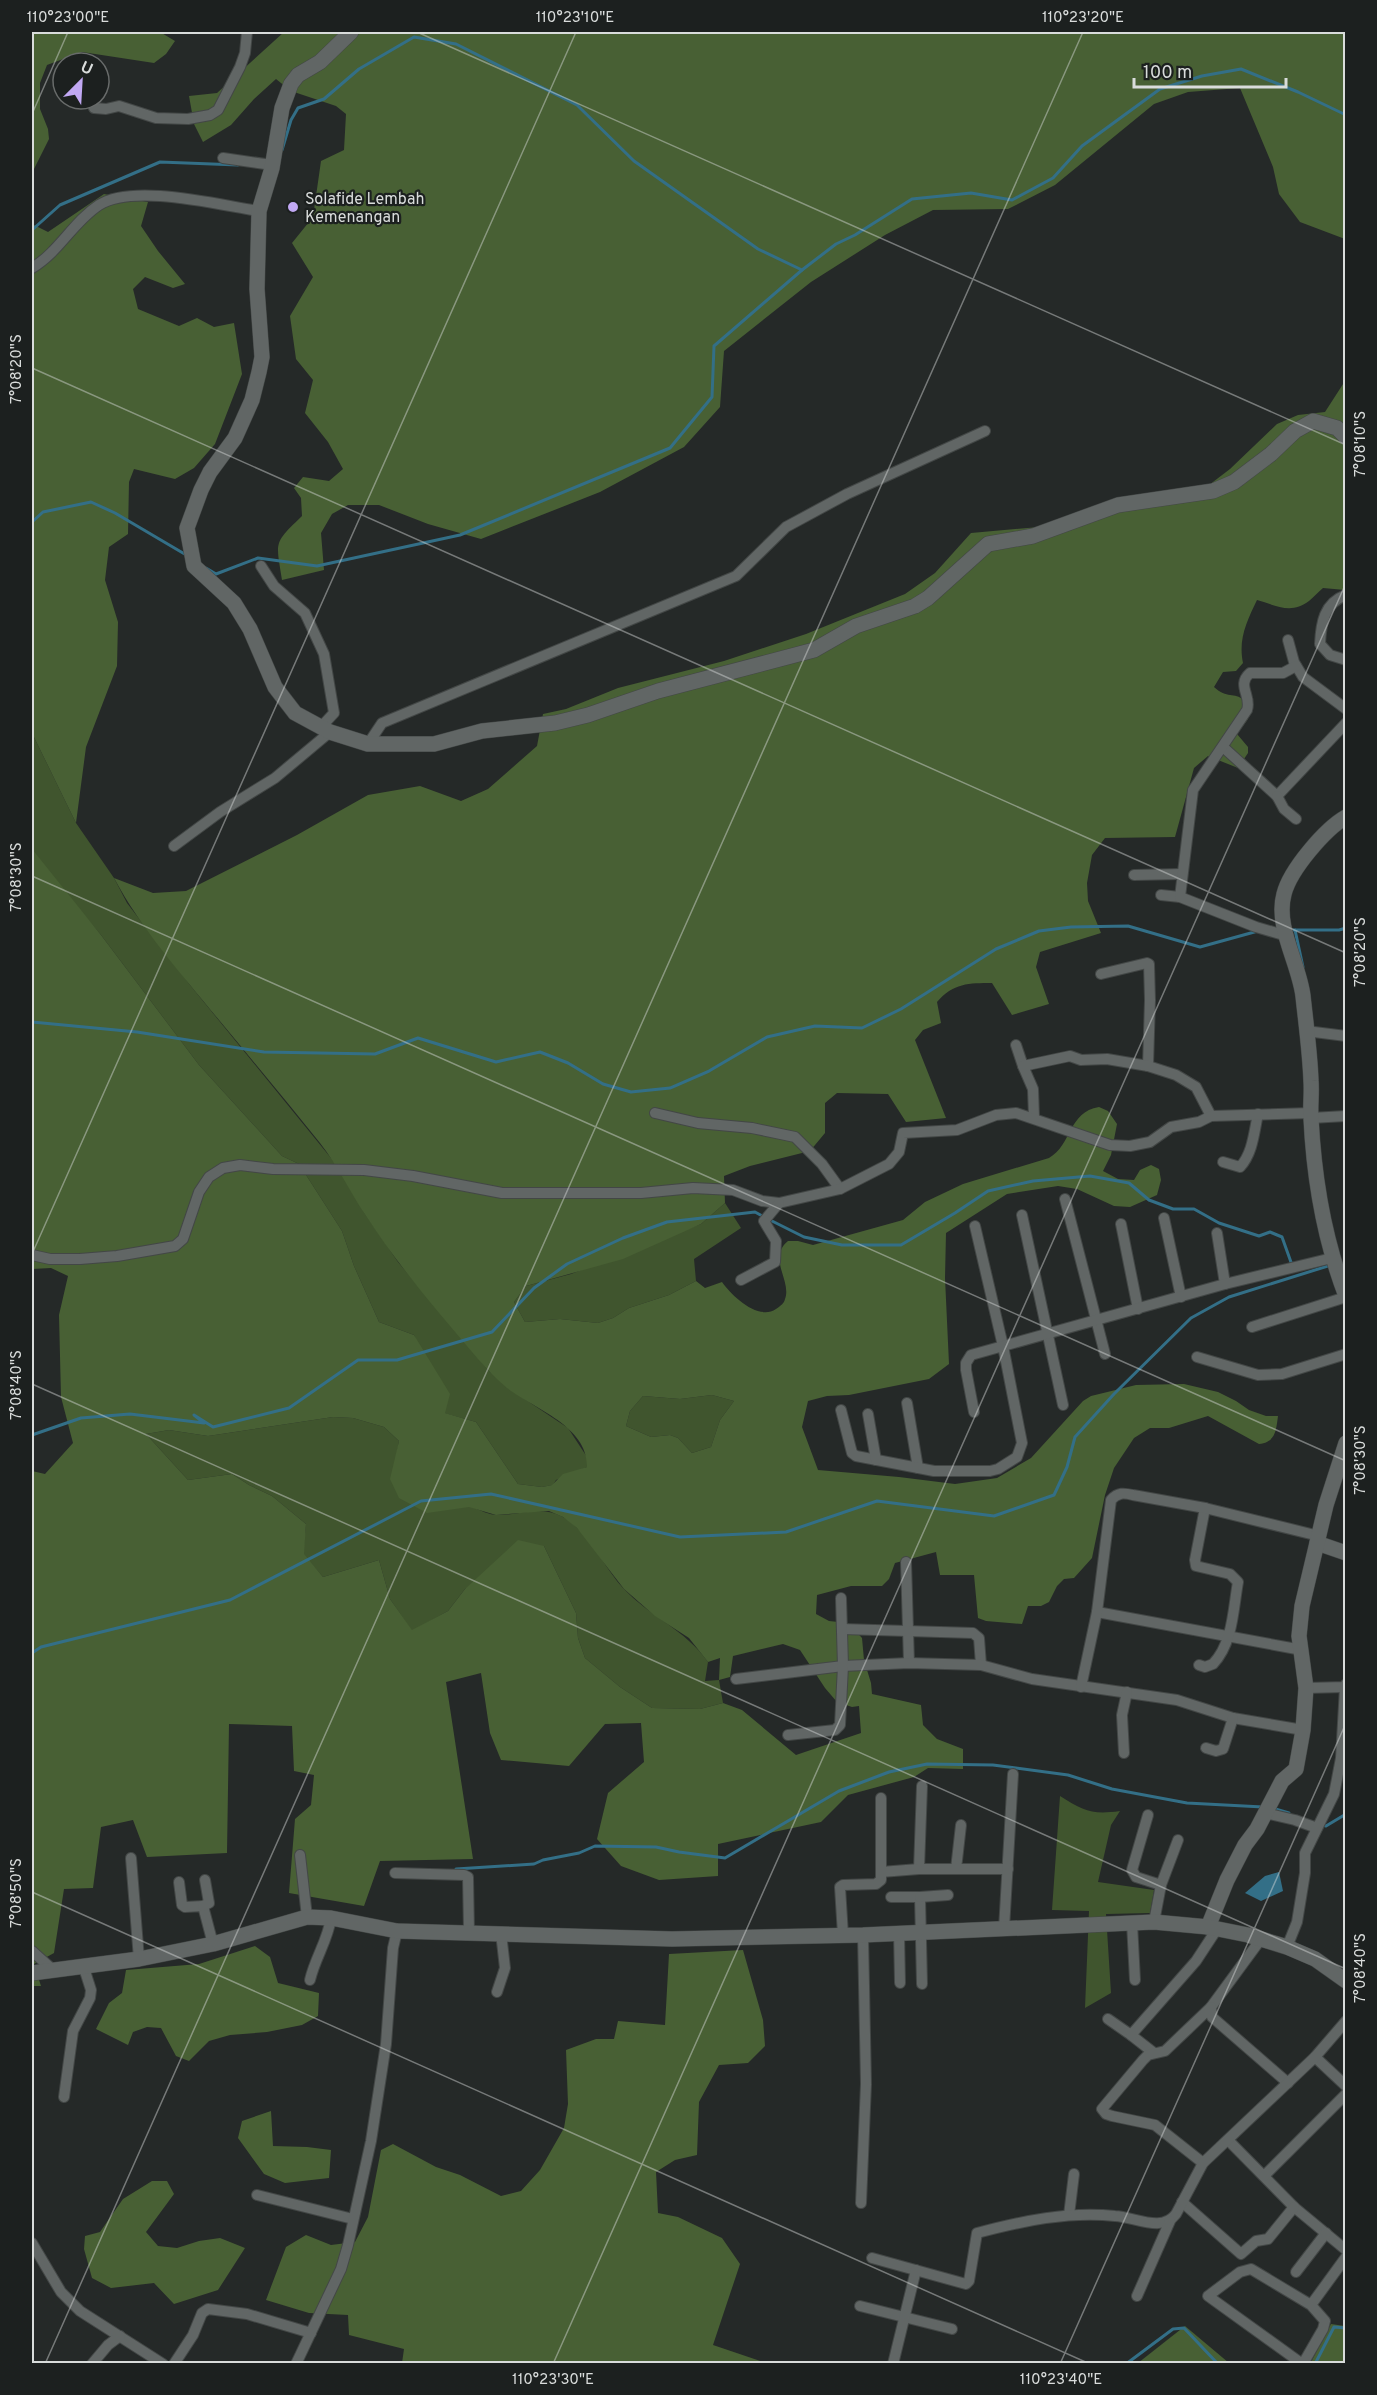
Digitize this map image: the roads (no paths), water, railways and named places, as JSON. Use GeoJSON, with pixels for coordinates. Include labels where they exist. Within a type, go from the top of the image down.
{"type":"FeatureCollection","features":[{"type":"Feature","properties":{"kind":"street"},"geometry":{"type":"LineString","coordinates":[[111,107],[119,106],[156,118],[210,115],[218,110],[240,67],[245,53],[247,32]]}},
{"type":"Feature","properties":{"kind":"street"},"geometry":{"type":"LineString","coordinates":[[351,32],[320,62],[298,75],[291,84],[282,108],[272,169],[259,211],[257,289],[262,357],[259,372],[252,400],[235,438],[210,472],[187,528],[194,566],[234,603],[250,629],[275,687],[296,713],[325,729],[368,744],[434,744],[482,731],[555,723],[588,715],[658,691],[814,650],[856,626],[915,606],[928,598],[988,544],[1033,536],[1118,505],[1213,491],[1234,482],[1271,454],[1295,431],[1313,421],[1337,428],[1346,437]]}},
{"type":"Feature","properties":{"kind":"street"},"geometry":{"type":"LineString","coordinates":[[224,158],[272,169]]}},
{"type":"Feature","properties":{"kind":"street"},"geometry":{"type":"LineString","coordinates":[[32,268],[52,252],[90,213],[100,205],[115,199],[143,194],[259,211]]}},
{"type":"Feature","properties":{"kind":"street"},"geometry":{"type":"LineString","coordinates":[[368,744],[382,723],[736,576],[786,527],[847,494],[986,431]]}},
{"type":"Feature","properties":{"kind":"street"},"geometry":{"type":"LineString","coordinates":[[174,846],[220,812],[275,778],[325,729],[334,713],[324,654],[305,613],[274,586],[261,566]]}},
{"type":"Feature","properties":{"kind":"street"},"geometry":{"type":"LineString","coordinates":[[1346,594],[1331,602],[1320,644],[1330,655],[1346,660]]}},
{"type":"Feature","properties":{"kind":"street"},"geometry":{"type":"LineString","coordinates":[[1288,640],[1296,666],[1303,676],[1346,709]]}},
{"type":"Feature","properties":{"kind":"street"},"geometry":{"type":"LineString","coordinates":[[1180,897],[1193,790],[1197,780],[1223,747],[1249,705],[1243,685],[1248,675],[1258,672],[1283,674],[1296,666]]}},
{"type":"Feature","properties":{"kind":"street"},"geometry":{"type":"LineString","coordinates":[[1277,796],[1346,723]]}},
{"type":"Feature","properties":{"kind":"street"},"geometry":{"type":"LineString","coordinates":[[1223,747],[1277,796],[1284,809],[1296,819]]}},
{"type":"Feature","properties":{"kind":"street"},"geometry":{"type":"LineString","coordinates":[[1252,1327],[1346,1296],[1333,1262],[1323,1220],[1313,1116],[1311,1031],[1286,931],[1283,903],[1289,881],[1319,838],[1333,824],[1346,817]]}},
{"type":"Feature","properties":{"kind":"street"},"geometry":{"type":"LineString","coordinates":[[1134,875],[1182,874]]}},
{"type":"Feature","properties":{"kind":"street"},"geometry":{"type":"LineString","coordinates":[[1161,895],[1180,897],[1267,931],[1286,931]]}},
{"type":"Feature","properties":{"kind":"street"},"geometry":{"type":"LineString","coordinates":[[1101,974],[1149,964],[1148,1066]]}},
{"type":"Feature","properties":{"kind":"street"},"geometry":{"type":"LineString","coordinates":[[1311,1031],[1346,1035]]}},
{"type":"Feature","properties":{"kind":"street"},"geometry":{"type":"LineString","coordinates":[[1016,1046],[1033,1089],[1034,1118]]}},
{"type":"Feature","properties":{"kind":"street"},"geometry":{"type":"LineString","coordinates":[[1023,1066],[1070,1056],[1081,1060],[1107,1059],[1148,1066],[1176,1075],[1196,1087],[1211,1116]]}},
{"type":"Feature","properties":{"kind":"street"},"geometry":{"type":"LineString","coordinates":[[656,1113],[698,1123],[752,1128],[795,1137],[822,1164],[840,1190]]}},
{"type":"Feature","properties":{"kind":"street"},"geometry":{"type":"LineString","coordinates":[[32,1255],[50,1259],[80,1259],[117,1256],[176,1246],[183,1239],[199,1192],[209,1177],[223,1168],[240,1166],[273,1169],[364,1170],[413,1176],[502,1193],[641,1193],[693,1188],[733,1190],[762,1201],[779,1203],[840,1190],[889,1164],[899,1152],[903,1133],[957,1130],[1006,1113],[1034,1118],[1110,1145],[1130,1146],[1150,1142],[1170,1127],[1199,1122],[1211,1116],[1258,1114],[1346,1116]]}},
{"type":"Feature","properties":{"kind":"street"},"geometry":{"type":"LineString","coordinates":[[1223,1162],[1240,1167],[1244,1162],[1251,1148],[1258,1114]]}},
{"type":"Feature","properties":{"kind":"street"},"geometry":{"type":"LineString","coordinates":[[1065,1198],[1105,1354]]}},
{"type":"Feature","properties":{"kind":"street"},"geometry":{"type":"LineString","coordinates":[[741,1280],[775,1262],[776,1242],[766,1217],[779,1203]]}},
{"type":"Feature","properties":{"kind":"street"},"geometry":{"type":"LineString","coordinates":[[1022,1215],[1063,1406]]}},
{"type":"Feature","properties":{"kind":"street"},"geometry":{"type":"LineString","coordinates":[[1164,1218],[1181,1298]]}},
{"type":"Feature","properties":{"kind":"street"},"geometry":{"type":"LineString","coordinates":[[1121,1224],[1138,1309]]}},
{"type":"Feature","properties":{"kind":"street"},"geometry":{"type":"LineString","coordinates":[[841,1410],[852,1453],[876,1460],[934,1471],[990,1471],[998,1469],[1017,1457],[1022,1443],[1003,1346],[975,1226]]}},
{"type":"Feature","properties":{"kind":"street"},"geometry":{"type":"LineString","coordinates":[[1216,1233],[1225,1284]]}},
{"type":"Feature","properties":{"kind":"street"},"geometry":{"type":"LineString","coordinates":[[974,1412],[966,1363],[971,1355],[1225,1284],[1294,1267],[1333,1262]]}},
{"type":"Feature","properties":{"kind":"street"},"geometry":{"type":"LineString","coordinates":[[1197,1358],[1258,1375],[1282,1374],[1346,1354]]}},
{"type":"Feature","properties":{"kind":"street"},"geometry":{"type":"LineString","coordinates":[[907,1403],[918,1468]]}},
{"type":"Feature","properties":{"kind":"street"},"geometry":{"type":"LineString","coordinates":[[868,1414],[876,1460]]}},
{"type":"Feature","properties":{"kind":"street"},"geometry":{"type":"LineString","coordinates":[[1131,2035],[1196,1961],[1212,1928],[1235,1862],[1282,1781],[1296,1769],[1303,1730],[1306,1688],[1299,1636],[1302,1606],[1318,1540],[1345,1448]]}},
{"type":"Feature","properties":{"kind":"street"},"geometry":{"type":"LineString","coordinates":[[1081,1687],[1097,1612],[1111,1500],[1115,1496],[1121,1493],[1205,1509],[1318,1540],[1346,1553]]}},
{"type":"Feature","properties":{"kind":"street"},"geometry":{"type":"LineString","coordinates":[[1199,1665],[1213,1664],[1229,1637],[1238,1582],[1230,1574],[1196,1566],[1195,1560],[1205,1509]]}},
{"type":"Feature","properties":{"kind":"street"},"geometry":{"type":"LineString","coordinates":[[906,1562],[909,1663]]}},
{"type":"Feature","properties":{"kind":"street"},"geometry":{"type":"LineString","coordinates":[[788,1735],[835,1730],[840,1725],[843,1666],[841,1598]]}},
{"type":"Feature","properties":{"kind":"street"},"geometry":{"type":"LineString","coordinates":[[1097,1612],[1302,1650]]}},
{"type":"Feature","properties":{"kind":"street"},"geometry":{"type":"LineString","coordinates":[[842,1629],[973,1632],[979,1638],[981,1665]]}},
{"type":"Feature","properties":{"kind":"street"},"geometry":{"type":"LineString","coordinates":[[736,1679],[843,1666],[909,1663],[981,1665],[1013,1675],[1177,1700],[1233,1718],[1303,1730]]}},
{"type":"Feature","properties":{"kind":"street"},"geometry":{"type":"LineString","coordinates":[[1287,1947],[1297,1922],[1305,1873],[1305,1853],[1341,1779],[1345,1685],[1306,1688]]}},
{"type":"Feature","properties":{"kind":"street"},"geometry":{"type":"LineString","coordinates":[[1124,1753],[1122,1715],[1127,1692]]}},
{"type":"Feature","properties":{"kind":"street"},"geometry":{"type":"LineString","coordinates":[[1206,1748],[1215,1751],[1223,1749],[1233,1718]]}},
{"type":"Feature","properties":{"kind":"street"},"geometry":{"type":"LineString","coordinates":[[1004,1929],[1013,1774]]}},
{"type":"Feature","properties":{"kind":"street"},"geometry":{"type":"LineString","coordinates":[[919,1869],[922,1786]]}},
{"type":"Feature","properties":{"kind":"street"},"geometry":{"type":"LineString","coordinates":[[843,1935],[840,1887],[879,1883],[881,1798]]}},
{"type":"Feature","properties":{"kind":"street"},"geometry":{"type":"LineString","coordinates":[[1267,1809],[1295,1820],[1319,1825]]}},
{"type":"Feature","properties":{"kind":"street"},"geometry":{"type":"LineString","coordinates":[[1148,1815],[1132,1870],[1136,1877],[1161,1885]]}},
{"type":"Feature","properties":{"kind":"street"},"geometry":{"type":"LineString","coordinates":[[956,1869],[961,1825]]}},
{"type":"Feature","properties":{"kind":"street"},"geometry":{"type":"LineString","coordinates":[[1154,1922],[1161,1885],[1178,1840]]}},
{"type":"Feature","properties":{"kind":"street"},"geometry":{"type":"LineString","coordinates":[[300,1855],[307,1917]]}},
{"type":"Feature","properties":{"kind":"street"},"geometry":{"type":"LineString","coordinates":[[131,1858],[139,1959]]}},
{"type":"Feature","properties":{"kind":"street"},"geometry":{"type":"LineString","coordinates":[[881,1872],[919,1869],[1008,1869]]}},
{"type":"Feature","properties":{"kind":"street"},"geometry":{"type":"LineString","coordinates":[[395,1873],[468,1877],[469,1932]]}},
{"type":"Feature","properties":{"kind":"street"},"geometry":{"type":"LineString","coordinates":[[179,1882],[182,1905],[185,1907],[203,1906],[209,1903],[205,1880]]}},
{"type":"Feature","properties":{"kind":"street"},"geometry":{"type":"LineString","coordinates":[[891,1897],[948,1895]]}},
{"type":"Feature","properties":{"kind":"street"},"geometry":{"type":"LineString","coordinates":[[920,1897],[922,1984]]}},
{"type":"Feature","properties":{"kind":"street"},"geometry":{"type":"LineString","coordinates":[[203,1906],[213,1944]]}},
{"type":"Feature","properties":{"kind":"street"},"geometry":{"type":"LineString","coordinates":[[32,1973],[84,1968],[213,1944],[307,1917],[331,1917],[397,1931],[672,1939],[863,1935],[1154,1922],[1212,1928],[1287,1947],[1315,1959],[1346,1981]]}},
{"type":"Feature","properties":{"kind":"street"},"geometry":{"type":"LineString","coordinates":[[310,1980],[313,1966],[328,1935],[331,1917]]}},
{"type":"Feature","properties":{"kind":"street"},"geometry":{"type":"LineString","coordinates":[[1132,1923],[1135,1980]]}},
{"type":"Feature","properties":{"kind":"street"},"geometry":{"type":"LineString","coordinates":[[296,2364],[341,2269],[353,2219],[371,2140],[386,2044],[393,1948],[397,1931]]}},
{"type":"Feature","properties":{"kind":"street"},"geometry":{"type":"LineString","coordinates":[[497,1992],[505,1968],[501,1933]]}},
{"type":"Feature","properties":{"kind":"street"},"geometry":{"type":"LineString","coordinates":[[899,1933],[900,1983]]}},
{"type":"Feature","properties":{"kind":"street"},"geometry":{"type":"LineString","coordinates":[[861,2203],[866,2084],[863,1935]]}},
{"type":"Feature","properties":{"kind":"street"},"geometry":{"type":"LineString","coordinates":[[1108,2019],[1154,2053],[1161,2054],[1212,2007],[1261,1940]]}},
{"type":"Feature","properties":{"kind":"street"},"geometry":{"type":"LineString","coordinates":[[32,1951],[53,1971]]}},
{"type":"Feature","properties":{"kind":"street"},"geometry":{"type":"LineString","coordinates":[[64,2097],[73,2031],[91,1990],[84,1968]]}},
{"type":"Feature","properties":{"kind":"street"},"geometry":{"type":"LineString","coordinates":[[1212,2007],[1212,2017],[1288,2083]]}},
{"type":"Feature","properties":{"kind":"street"},"geometry":{"type":"LineString","coordinates":[[1137,2296],[1170,2220],[1203,2163],[1315,2057],[1346,2021]]}},
{"type":"Feature","properties":{"kind":"street"},"geometry":{"type":"LineString","coordinates":[[1154,2053],[1143,2060],[1102,2110],[1112,2116],[1155,2125],[1203,2163]]}},
{"type":"Feature","properties":{"kind":"street"},"geometry":{"type":"LineString","coordinates":[[1315,2057],[1346,2086]]}},
{"type":"Feature","properties":{"kind":"street"},"geometry":{"type":"LineString","coordinates":[[1264,2176],[1346,2094]]}},
{"type":"Feature","properties":{"kind":"street"},"geometry":{"type":"LineString","coordinates":[[1228,2139],[1294,2207],[1346,2250]]}},
{"type":"Feature","properties":{"kind":"street"},"geometry":{"type":"LineString","coordinates":[[1069,2215],[1074,2174]]}},
{"type":"Feature","properties":{"kind":"street"},"geometry":{"type":"LineString","coordinates":[[256,2195],[353,2219]]}},
{"type":"Feature","properties":{"kind":"street"},"geometry":{"type":"LineString","coordinates":[[1182,2202],[1241,2254],[1256,2241],[1268,2239],[1294,2207]]}},
{"type":"Feature","properties":{"kind":"street"},"geometry":{"type":"LineString","coordinates":[[872,2258],[966,2284],[969,2281],[977,2233],[1069,2215],[1115,2216],[1161,2224],[1170,2220]]}},
{"type":"Feature","properties":{"kind":"street"},"geometry":{"type":"LineString","coordinates":[[1296,2272],[1326,2233]]}},
{"type":"Feature","properties":{"kind":"street"},"geometry":{"type":"LineString","coordinates":[[32,2243],[61,2292],[80,2311],[163,2364]]}},
{"type":"Feature","properties":{"kind":"street"},"geometry":{"type":"LineString","coordinates":[[1311,2305],[1346,2257]]}},
{"type":"Feature","properties":{"kind":"street"},"geometry":{"type":"LineString","coordinates":[[1251,2269],[1311,2305],[1325,2321],[1318,2338],[1304,2362],[1301,2363],[1208,2296],[1240,2272],[1251,2269]]}},
{"type":"Feature","properties":{"kind":"street"},"geometry":{"type":"LineString","coordinates":[[894,2364],[916,2270]]}},
{"type":"Feature","properties":{"kind":"street"},"geometry":{"type":"LineString","coordinates":[[860,2306],[952,2329]]}},
{"type":"Feature","properties":{"kind":"street"},"geometry":{"type":"LineString","coordinates":[[174,2364],[193,2335],[202,2313],[208,2309],[247,2314],[311,2333]]}},
{"type":"Feature","properties":{"kind":"street"},"geometry":{"type":"LineString","coordinates":[[92,2364],[108,2345],[120,2336]]}},
{"type":"Feature","properties":{"kind":"water"},"geometry":{"type":"Polygon","coordinates":[[[1279,1872],[1283,1891],[1261,1901],[1245,1893],[1265,1876],[1279,1872]]]}},
{"type":"Feature","properties":{"kind":"waterway"},"geometry":{"type":"LineString","coordinates":[[282,150],[291,120],[298,108],[324,99],[359,69],[414,37],[456,44],[577,105],[634,161],[758,249],[802,270]]}},
{"type":"Feature","properties":{"kind":"waterway"},"geometry":{"type":"LineString","coordinates":[[206,568],[216,574],[258,558],[317,566],[460,535],[670,448],[712,397],[714,346],[802,270],[836,244],[855,235],[912,199],[971,193],[1012,200],[1053,178],[1082,146],[1160,89],[1202,76],[1241,69],[1298,92],[1346,115]]}},
{"type":"Feature","properties":{"kind":"waterway"},"geometry":{"type":"LineString","coordinates":[[32,230],[60,205],[160,162],[238,165]]}},
{"type":"Feature","properties":{"kind":"waterway"},"geometry":{"type":"LineString","coordinates":[[32,522],[43,512],[91,502],[115,513],[188,556]]}},
{"type":"Feature","properties":{"kind":"waterway"},"geometry":{"type":"LineString","coordinates":[[32,1022],[137,1032],[264,1052],[375,1054],[418,1038],[496,1062],[540,1052],[568,1063],[603,1084],[631,1092],[670,1088],[709,1071],[767,1037],[815,1026],[862,1028],[901,1009],[996,949],[1039,931],[1071,927],[1128,926],[1200,947],[1258,931]]}},
{"type":"Feature","properties":{"kind":"waterway"},"geometry":{"type":"LineString","coordinates":[[1295,930],[1346,928]]}},
{"type":"Feature","properties":{"kind":"waterway"},"geometry":{"type":"LineString","coordinates":[[1288,930],[1295,930],[1303,967]]}},
{"type":"Feature","properties":{"kind":"waterway"},"geometry":{"type":"LineString","coordinates":[[770,1220],[804,1237],[842,1245],[901,1245],[988,1191],[1033,1181],[1090,1176],[1129,1183],[1149,1200],[1173,1209],[1194,1209],[1219,1223],[1259,1236],[1270,1232],[1282,1237],[1292,1265]]}},
{"type":"Feature","properties":{"kind":"waterway"},"geometry":{"type":"LineString","coordinates":[[32,1435],[81,1418],[130,1414],[204,1423],[194,1415],[213,1427],[289,1408],[358,1360],[397,1360],[492,1332],[534,1288],[567,1264],[623,1238],[667,1222],[755,1212],[764,1217]]}},
{"type":"Feature","properties":{"kind":"waterway"},"geometry":{"type":"LineString","coordinates":[[32,1653],[41,1647],[230,1600],[421,1501],[491,1494],[680,1537],[786,1532],[877,1501],[994,1516],[1054,1495],[1067,1467],[1075,1437],[1114,1394],[1191,1318],[1229,1297],[1331,1265]]}},
{"type":"Feature","properties":{"kind":"waterway"},"geometry":{"type":"LineString","coordinates":[[456,1869],[534,1864],[579,1853],[595,1846],[656,1847],[725,1858],[839,1791],[889,1772],[927,1764],[993,1765],[1068,1775],[1112,1789],[1187,1803],[1263,1807]]}},
{"type":"Feature","properties":{"kind":"waterway"},"geometry":{"type":"LineString","coordinates":[[1272,1808],[1289,1813]]}},
{"type":"Feature","properties":{"kind":"waterway"},"geometry":{"type":"LineString","coordinates":[[1323,1825],[1326,1826],[1346,1814]]}},
{"type":"Feature","properties":{"kind":"waterway"},"geometry":{"type":"LineString","coordinates":[[1315,2364],[1334,2327],[1346,2328]]}},
{"type":"Feature","properties":{"kind":"waterway"},"geometry":{"type":"LineString","coordinates":[[1126,2364],[1173,2329],[1184,2328],[1218,2364]]}},
{"type":"Feature","properties":{"kind":"place","name":"Solafide Lembah Kemenangan"},"geometry":{"type":"Point","coordinates":[293,207]}}]}
